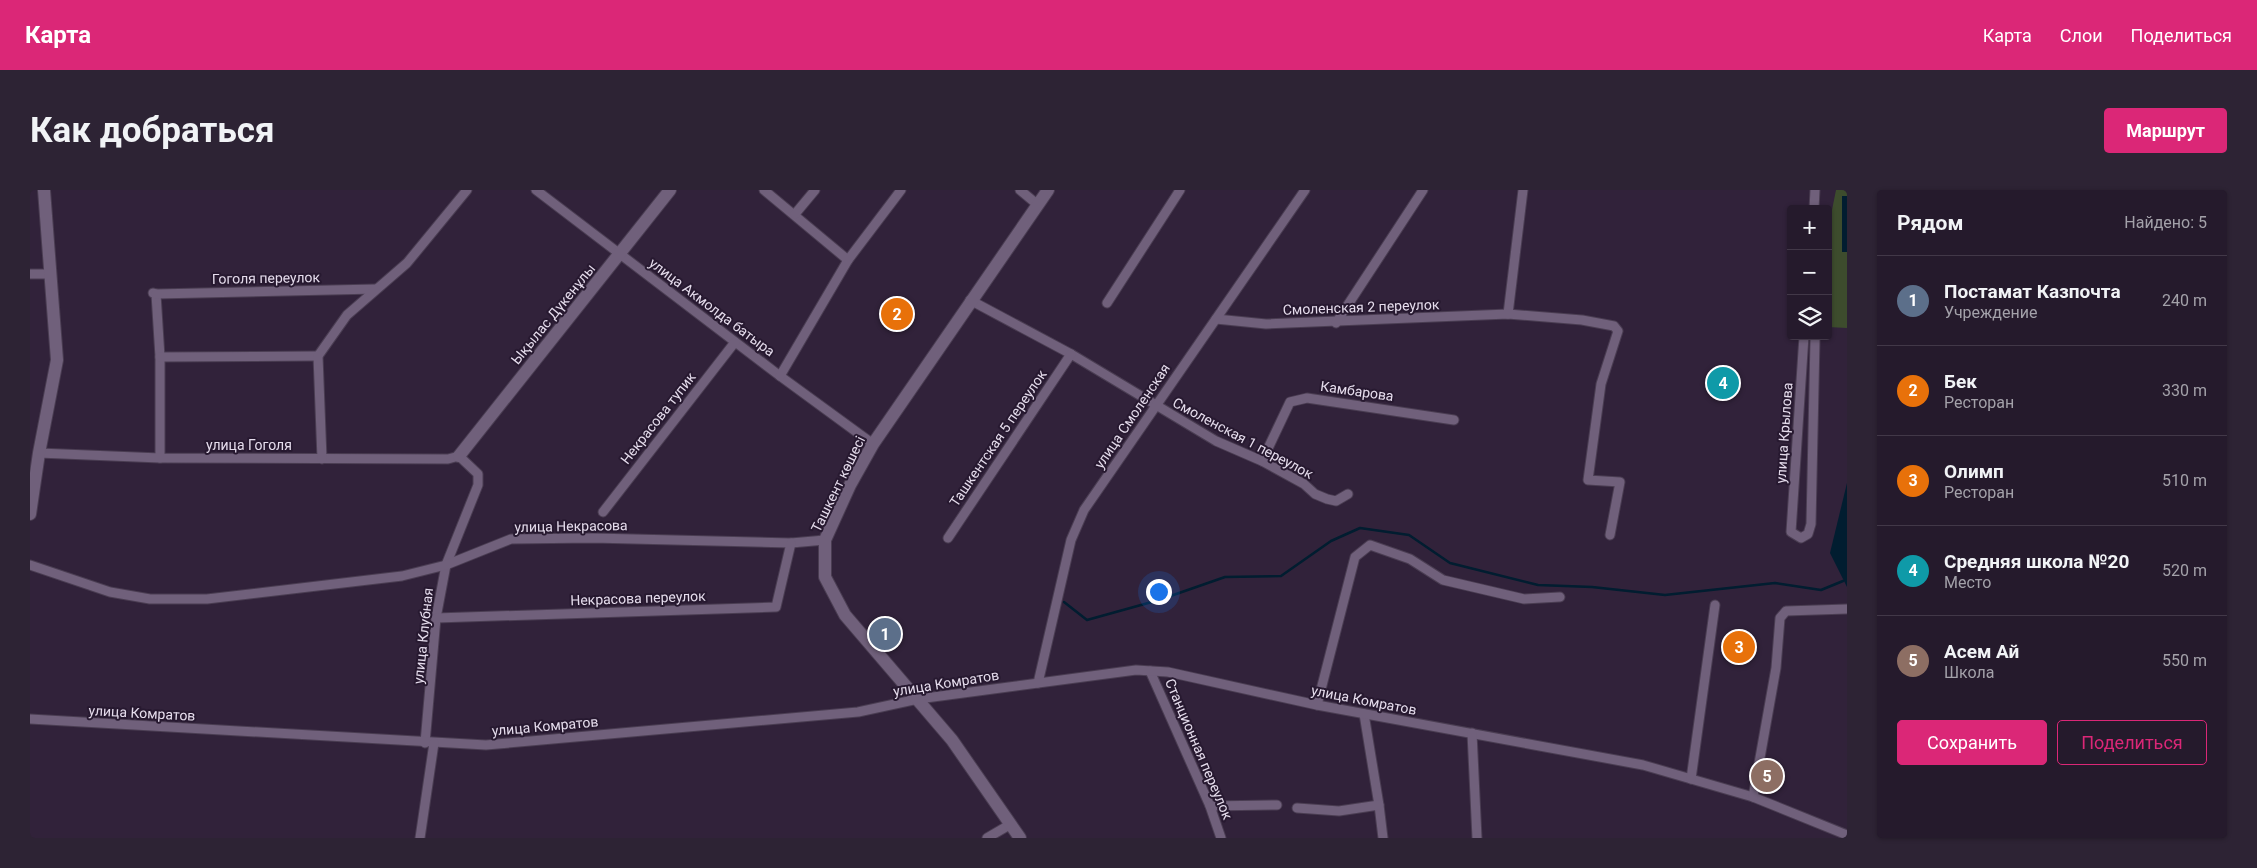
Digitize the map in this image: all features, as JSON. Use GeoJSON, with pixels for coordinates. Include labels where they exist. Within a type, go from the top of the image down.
{"type":"FeatureCollection","features":[{"type":"Feature","properties":{"kind":"main road"},"geometry":{"type":"LineString","coordinates":[[30,514],[39,453],[57,360],[44,190]]}},
{"type":"Feature","properties":{"kind":"main road","name":"Ықылас Дүкенұлы"},"geometry":{"type":"LineString","coordinates":[[459,456],[670,190]]}},
{"type":"Feature","properties":{"kind":"main road","name":"Ташкент көшесі"},"geometry":{"type":"LineString","coordinates":[[1020,838],[952,740],[845,614],[825,577],[825,540],[850,485],[873,444],[970,300],[1048,190]]}},
{"type":"Feature","properties":{"kind":"street"},"geometry":{"type":"LineString","coordinates":[[322,458],[318,356],[348,315],[406,263],[467,190]]}},
{"type":"Feature","properties":{"kind":"street","name":"улица Акмолда батыра"},"geometry":{"type":"LineString","coordinates":[[536,190],[780,376],[873,444]]}},
{"type":"Feature","properties":{"kind":"street"},"geometry":{"type":"LineString","coordinates":[[764,190],[848,260]]}},
{"type":"Feature","properties":{"kind":"street"},"geometry":{"type":"LineString","coordinates":[[795,214],[815,190]]}},
{"type":"Feature","properties":{"kind":"street"},"geometry":{"type":"LineString","coordinates":[[780,376],[848,260],[901,190]]}},
{"type":"Feature","properties":{"kind":"street"},"geometry":{"type":"LineString","coordinates":[[1020,190],[1038,205]]}},
{"type":"Feature","properties":{"kind":"street"},"geometry":{"type":"LineString","coordinates":[[1107,303],[1180,190]]}},
{"type":"Feature","properties":{"kind":"street","name":"улица Смоленская"},"geometry":{"type":"LineString","coordinates":[[1038,683],[1071,540],[1084,510],[1305,190]]}},
{"type":"Feature","properties":{"kind":"street"},"geometry":{"type":"LineString","coordinates":[[1336,322],[1423,190]]}},
{"type":"Feature","properties":{"kind":"street"},"geometry":{"type":"LineString","coordinates":[[1508,314],[1523,190]]}},
{"type":"Feature","properties":{"kind":"street"},"geometry":{"type":"LineString","coordinates":[[1814,205],[1815,190]]}},
{"type":"Feature","properties":{"kind":"street"},"geometry":{"type":"LineString","coordinates":[[30,274],[49,274]]}},
{"type":"Feature","properties":{"kind":"street","name":"Гоголя переулок"},"geometry":{"type":"LineString","coordinates":[[160,458],[160,357],[154,294],[376,289]]}},
{"type":"Feature","properties":{"kind":"street","name":"Смоленская 1 переулок"},"geometry":{"type":"LineString","coordinates":[[970,300],[1071,354],[1216,441],[1262,461],[1327,499],[1336,500],[1348,494]]}},
{"type":"Feature","properties":{"kind":"street","name":"Смоленская 2 переулок"},"geometry":{"type":"LineString","coordinates":[[1216,319],[1266,324],[1508,314],[1607,323],[1618,332],[1601,384],[1588,480],[1620,482],[1610,535]]}},
{"type":"Feature","properties":{"kind":"street","name":"улица Крылова"},"geometry":{"type":"LineString","coordinates":[[1804,340],[1792,532],[1801,538],[1808,534],[1811,524],[1815,340]]}},
{"type":"Feature","properties":{"kind":"street","name":"Некрасова тупик"},"geometry":{"type":"LineString","coordinates":[[603,512],[735,342]]}},
{"type":"Feature","properties":{"kind":"street","name":"Ташкентская 5 переулок"},"geometry":{"type":"LineString","coordinates":[[948,538],[1071,354]]}},
{"type":"Feature","properties":{"kind":"street"},"geometry":{"type":"LineString","coordinates":[[160,357],[318,356]]}},
{"type":"Feature","properties":{"kind":"street","name":"Камбарова"},"geometry":{"type":"LineString","coordinates":[[1262,461],[1290,402],[1307,398],[1454,420]]}},
{"type":"Feature","properties":{"kind":"street","name":"улица Гоголя"},"geometry":{"type":"LineString","coordinates":[[39,453],[160,458],[448,459],[459,456]]}},
{"type":"Feature","properties":{"kind":"street","name":"улица Клубная"},"geometry":{"type":"LineString","coordinates":[[420,838],[429,743],[436,618],[446,565],[478,485],[478,474],[459,456]]}},
{"type":"Feature","properties":{"kind":"street","name":"улица Некрасова"},"geometry":{"type":"LineString","coordinates":[[30,565],[110,592],[150,599],[207,599],[402,576],[446,565],[511,539],[593,538],[791,543],[825,540]]}},
{"type":"Feature","properties":{"kind":"street","name":"Некрасова переулок"},"geometry":{"type":"LineString","coordinates":[[436,618],[776,607],[791,543]]}},
{"type":"Feature","properties":{"kind":"street"},"geometry":{"type":"LineString","coordinates":[[1317,705],[1355,557],[1370,545],[1410,559],[1443,580],[1524,599],[1560,596]]}},
{"type":"Feature","properties":{"kind":"street"},"geometry":{"type":"LineString","coordinates":[[1691,779],[1715,605]]}},
{"type":"Feature","properties":{"kind":"street"},"geometry":{"type":"LineString","coordinates":[[1753,797],[1776,668],[1780,618],[1786,611],[1847,609]]}},
{"type":"Feature","properties":{"kind":"street","name":"улица Комратов"},"geometry":{"type":"LineString","coordinates":[[30,719],[486,745],[858,712],[918,699],[1136,670],[1168,672],[1317,705],[1643,765],[1753,797],[1847,835]]}},
{"type":"Feature","properties":{"kind":"street","name":"Станционная переулок"},"geometry":{"type":"LineString","coordinates":[[1150,671],[1210,806],[1222,838]]}},
{"type":"Feature","properties":{"kind":"street"},"geometry":{"type":"LineString","coordinates":[[1364,714],[1380,805],[1383,838]]}},
{"type":"Feature","properties":{"kind":"street"},"geometry":{"type":"LineString","coordinates":[[1472,733],[1477,838]]}},
{"type":"Feature","properties":{"kind":"street"},"geometry":{"type":"LineString","coordinates":[[1210,806],[1277,805]]}},
{"type":"Feature","properties":{"kind":"street"},"geometry":{"type":"LineString","coordinates":[[1297,808],[1339,811],[1380,805]]}},
{"type":"Feature","properties":{"kind":"street"},"geometry":{"type":"LineString","coordinates":[[987,838],[1011,824]]}},
{"type":"Feature","properties":{"kind":"green space"},"geometry":{"type":"Polygon","coordinates":[[[1836,190],[1847,190],[1847,328],[1832,327],[1832,210],[1836,190]]]}},
{"type":"Feature","properties":{"kind":"water"},"geometry":{"type":"Polygon","coordinates":[[[1842,196],[1847,196],[1847,252],[1842,252],[1842,196]]]}},
{"type":"Feature","properties":{"kind":"water"},"geometry":{"type":"Polygon","coordinates":[[[1847,483],[1847,587],[1830,553],[1847,483]]]}},
{"type":"Feature","properties":{"kind":"waterway"},"geometry":{"type":"LineString","coordinates":[[1064,602],[1087,620],[1159,600],[1225,577],[1281,576],[1331,541],[1360,528],[1409,535],[1450,563],[1538,585],[1592,587],[1665,595],[1775,583],[1821,590],[1843,581]]}},
{"type":"Feature","properties":{"kind":"place","name":"Бек"},"geometry":{"type":"Point","coordinates":[897,314]}},
{"type":"Feature","properties":{"kind":"place","name":"Средняя школа №20"},"geometry":{"type":"Point","coordinates":[1723,383]}},
{"type":"Feature","properties":{"kind":"place","name":"Постамат Казпочта"},"geometry":{"type":"Point","coordinates":[885,634]}},
{"type":"Feature","properties":{"kind":"place","name":"Олимп"},"geometry":{"type":"Point","coordinates":[1739,647]}},
{"type":"Feature","properties":{"kind":"place","name":"Асем Ай"},"geometry":{"type":"Point","coordinates":[1767,776]}}]}
